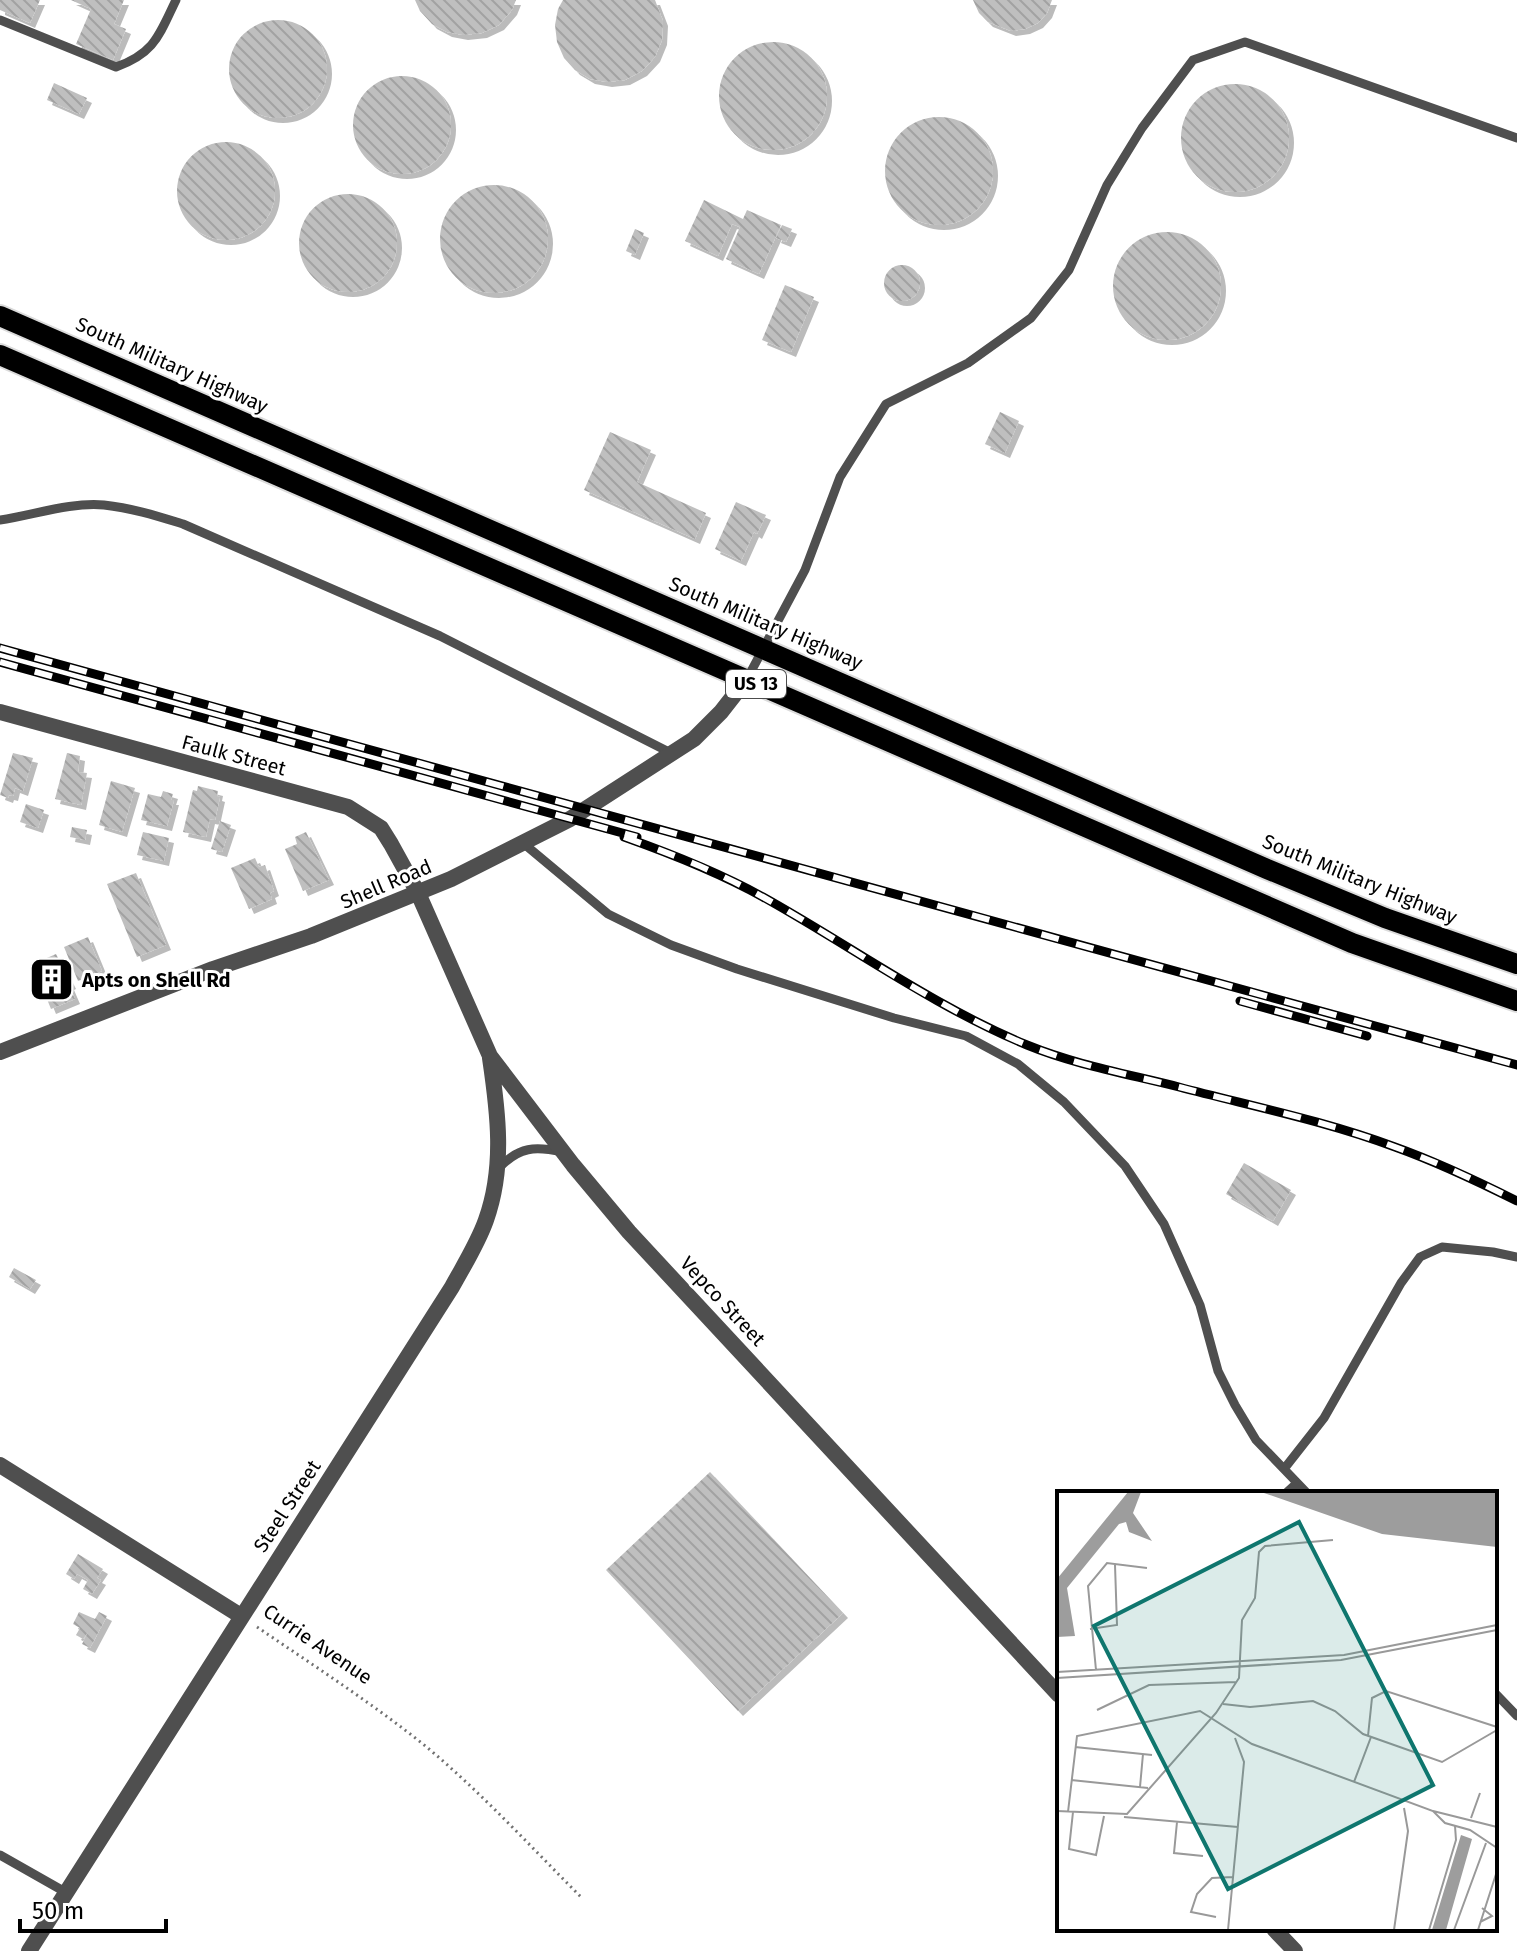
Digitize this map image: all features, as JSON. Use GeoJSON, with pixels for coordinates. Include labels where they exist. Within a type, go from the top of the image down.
{"type":"FeatureCollection","features":[{"type":"Feature","properties":{"kind":"main road","name":"South Military Highway"},"geometry":{"type":"LineString","coordinates":[[0,316],[1267,869],[1385,918],[1517,964]]}},
{"type":"Feature","properties":{"kind":"main road","name":"US 13"},"geometry":{"type":"LineString","coordinates":[[0,355],[1352,943],[1517,1001]]}},
{"type":"Feature","properties":{"kind":"street","name":"Shell Road"},"geometry":{"type":"LineString","coordinates":[[0,1052],[213,969],[311,936],[418,893],[523,843],[570,819],[694,739],[721,712],[746,680]]}},
{"type":"Feature","properties":{"kind":"street","name":"Faulk Street"},"geometry":{"type":"LineString","coordinates":[[0,712],[348,807],[381,828],[418,893]]}},
{"type":"Feature","properties":{"kind":"street","name":"Vepco Street"},"geometry":{"type":"LineString","coordinates":[[418,893],[490,1056],[563,1152],[629,1232],[1057,1693]]}},
{"type":"Feature","properties":{"kind":"street","name":"Steel Street"},"geometry":{"type":"LineString","coordinates":[[29,1951],[452,1287],[486,1220],[497,1170],[497,1103],[490,1056]]}},
{"type":"Feature","properties":{"kind":"street","name":"Currie Avenue"},"geometry":{"type":"LineString","coordinates":[[0,1465],[241,1616]]}},
{"type":"Feature","properties":{"kind":"street"},"geometry":{"type":"LineString","coordinates":[[1276,1931],[1295,1951]]}},
{"type":"Feature","properties":{"kind":"lane"},"geometry":{"type":"LineString","coordinates":[[0,20],[116,67],[138,59],[155,43],[176,0]]}},
{"type":"Feature","properties":{"kind":"lane"},"geometry":{"type":"LineString","coordinates":[[746,680],[805,570],[840,477],[886,404],[968,363],[1031,318],[1069,270],[1107,185],[1142,128],[1193,60],[1245,42],[1517,138]]}},
{"type":"Feature","properties":{"kind":"lane"},"geometry":{"type":"LineString","coordinates":[[0,520],[65,508],[102,505],[143,511],[183,524],[440,636],[671,753]]}},
{"type":"Feature","properties":{"kind":"lane"},"geometry":{"type":"LineString","coordinates":[[523,843],[608,914],[671,945],[880,1014],[966,1036],[1018,1064],[1064,1102],[1125,1166],[1164,1224],[1200,1305],[1218,1371],[1256,1440],[1305,1491]]}},
{"type":"Feature","properties":{"kind":"lane"},"geometry":{"type":"LineString","coordinates":[[497,1170],[513,1153],[547,1148],[563,1152]]}},
{"type":"Feature","properties":{"kind":"lane"},"geometry":{"type":"LineString","coordinates":[[1284,1469],[1324,1418],[1401,1283],[1420,1257],[1442,1247],[1517,1257]]}},
{"type":"Feature","properties":{"kind":"lane"},"geometry":{"type":"LineString","coordinates":[[1288,1491],[1297,1483]]}},
{"type":"Feature","properties":{"kind":"lane"},"geometry":{"type":"LineString","coordinates":[[1497,1695],[1517,1716]]}},
{"type":"Feature","properties":{"kind":"lane"},"geometry":{"type":"LineString","coordinates":[[0,1855],[67,1893]]}},
{"type":"Feature","properties":{"kind":"path","name":"Currie Avenue"},"geometry":{"type":"LineString","coordinates":[[241,1616],[424,1745],[473,1789],[582,1898]]}},
{"type":"Feature","properties":{"kind":"building"},"geometry":{"type":"Polygon","coordinates":[[[0,0],[40,0],[30,23],[0,10],[0,0]]]}},
{"type":"Feature","properties":{"kind":"building"},"geometry":{"type":"Polygon","coordinates":[[[71,0],[124,0],[114,24],[126,29],[113,60],[76,44],[91,9],[71,0]]]}},
{"type":"Feature","properties":{"kind":"building"},"geometry":{"type":"Polygon","coordinates":[[[415,0],[516,0],[499,25],[482,33],[463,35],[447,32],[432,24],[415,0]]]}},
{"type":"Feature","properties":{"kind":"building"},"geometry":{"type":"Polygon","coordinates":[[[563,0],[655,0],[663,21],[662,40],[655,57],[642,71],[625,80],[607,82],[590,79],[575,70],[564,58],[557,42],[555,25],[563,0]]]}},
{"type":"Feature","properties":{"kind":"building"},"geometry":{"type":"Polygon","coordinates":[[[973,0],[1052,0],[1047,13],[1038,23],[1011,31],[988,22],[973,0]]]}},
{"type":"Feature","properties":{"kind":"building"},"geometry":{"type":"Polygon","coordinates":[[[278,20],[297,24],[313,34],[323,50],[327,69],[323,88],[313,104],[297,114],[278,118],[259,114],[243,104],[233,88],[229,69],[233,50],[243,34],[259,24],[278,20]]]}},
{"type":"Feature","properties":{"kind":"building"},"geometry":{"type":"Polygon","coordinates":[[[773,42],[794,46],[811,58],[823,75],[827,96],[823,117],[811,134],[794,146],[773,150],[752,146],[735,134],[723,117],[719,96],[723,75],[735,58],[752,46],[773,42]]]}},
{"type":"Feature","properties":{"kind":"building"},"geometry":{"type":"Polygon","coordinates":[[[402,76],[421,80],[437,90],[447,106],[451,125],[447,144],[437,160],[421,170],[402,174],[383,170],[367,160],[357,144],[353,125],[357,106],[367,90],[383,80],[402,76]]]}},
{"type":"Feature","properties":{"kind":"building"},"geometry":{"type":"Polygon","coordinates":[[[54,83],[87,98],[79,114],[47,100],[54,83]]]}},
{"type":"Feature","properties":{"kind":"building"},"geometry":{"type":"Polygon","coordinates":[[[1235,84],[1256,88],[1273,100],[1285,117],[1289,138],[1285,159],[1273,176],[1256,188],[1235,192],[1214,188],[1197,176],[1185,159],[1181,138],[1185,117],[1197,100],[1214,88],[1235,84]]]}},
{"type":"Feature","properties":{"kind":"building"},"geometry":{"type":"Polygon","coordinates":[[[939,117],[960,121],[977,133],[989,150],[993,171],[989,192],[977,209],[960,221],[939,225],[918,221],[901,209],[889,192],[885,171],[889,150],[901,133],[918,121],[939,117]]]}},
{"type":"Feature","properties":{"kind":"building"},"geometry":{"type":"Polygon","coordinates":[[[226,142],[245,146],[261,156],[271,172],[275,191],[271,210],[261,226],[245,236],[226,240],[207,236],[191,226],[181,210],[177,191],[181,172],[191,156],[207,146],[226,142]]]}},
{"type":"Feature","properties":{"kind":"building"},"geometry":{"type":"Polygon","coordinates":[[[494,185],[515,189],[532,201],[544,218],[548,239],[544,260],[532,277],[515,289],[494,293],[473,289],[456,277],[444,260],[440,239],[444,218],[456,201],[473,189],[494,185]]]}},
{"type":"Feature","properties":{"kind":"building"},"geometry":{"type":"Polygon","coordinates":[[[348,194],[367,198],[383,208],[393,224],[397,243],[393,262],[383,278],[367,288],[348,292],[329,288],[313,278],[303,262],[299,243],[303,224],[313,208],[329,198],[348,194]]]}},
{"type":"Feature","properties":{"kind":"building"},"geometry":{"type":"Polygon","coordinates":[[[704,200],[743,219],[747,210],[781,225],[759,274],[726,259],[740,227],[732,224],[718,256],[685,241],[704,200]]]}},
{"type":"Feature","properties":{"kind":"building"},"geometry":{"type":"Polygon","coordinates":[[[782,225],[792,229],[786,242],[776,238],[782,225]]]}},
{"type":"Feature","properties":{"kind":"building"},"geometry":{"type":"Polygon","coordinates":[[[635,229],[644,233],[635,255],[626,251],[635,229]]]}},
{"type":"Feature","properties":{"kind":"building"},"geometry":{"type":"Polygon","coordinates":[[[1167,232],[1188,236],[1205,248],[1217,265],[1221,286],[1217,307],[1205,324],[1188,336],[1167,340],[1146,336],[1129,324],[1117,307],[1113,286],[1117,265],[1129,248],[1146,236],[1167,232]]]}},
{"type":"Feature","properties":{"kind":"building"},"geometry":{"type":"Polygon","coordinates":[[[902,265],[915,270],[920,283],[915,296],[902,301],[889,296],[884,283],[889,270],[902,265]]]}},
{"type":"Feature","properties":{"kind":"building"},"geometry":{"type":"Polygon","coordinates":[[[785,285],[814,297],[791,352],[762,340],[785,285]]]}},
{"type":"Feature","properties":{"kind":"building"},"geometry":{"type":"Polygon","coordinates":[[[1000,412],[1019,421],[1005,453],[985,444],[1000,412]]]}},
{"type":"Feature","properties":{"kind":"building"},"geometry":{"type":"Polygon","coordinates":[[[610,432],[651,450],[637,482],[706,513],[695,539],[584,490],[610,432]]]}},
{"type":"Feature","properties":{"kind":"building"},"geometry":{"type":"Polygon","coordinates":[[[736,502],[766,515],[757,534],[754,532],[741,561],[715,549],[736,502]]]}},
{"type":"Feature","properties":{"kind":"building"},"geometry":{"type":"Polygon","coordinates":[[[13,753],[33,758],[23,791],[15,788],[13,796],[9,795],[8,798],[0,795],[13,753]]]}},
{"type":"Feature","properties":{"kind":"building"},"geometry":{"type":"Polygon","coordinates":[[[67,753],[80,756],[78,772],[87,773],[81,805],[55,799],[67,753]]]}},
{"type":"Feature","properties":{"kind":"building"},"geometry":{"type":"Polygon","coordinates":[[[111,781],[135,788],[122,832],[99,825],[111,781]]]}},
{"type":"Feature","properties":{"kind":"building"},"geometry":{"type":"Polygon","coordinates":[[[198,786],[218,791],[217,796],[220,797],[215,820],[210,819],[206,837],[183,832],[193,790],[197,791],[198,786]]]}},
{"type":"Feature","properties":{"kind":"building"},"geometry":{"type":"Polygon","coordinates":[[[163,791],[173,794],[171,800],[174,800],[167,826],[141,820],[148,794],[161,797],[163,791]]]}},
{"type":"Feature","properties":{"kind":"building"},"geometry":{"type":"Polygon","coordinates":[[[26,804],[44,810],[38,828],[20,822],[26,804]]]}},
{"type":"Feature","properties":{"kind":"building"},"geometry":{"type":"Polygon","coordinates":[[[220,821],[231,825],[222,852],[211,849],[220,821]]]}},
{"type":"Feature","properties":{"kind":"building"},"geometry":{"type":"Polygon","coordinates":[[[72,827],[87,830],[85,840],[70,837],[72,827]]]}},
{"type":"Feature","properties":{"kind":"building"},"geometry":{"type":"Polygon","coordinates":[[[143,832],[169,838],[164,861],[137,855],[143,832]]]}},
{"type":"Feature","properties":{"kind":"building"},"geometry":{"type":"Polygon","coordinates":[[[306,832],[329,880],[303,891],[285,849],[297,844],[295,837],[306,832]]]}},
{"type":"Feature","properties":{"kind":"building"},"geometry":{"type":"Polygon","coordinates":[[[255,858],[259,867],[265,865],[274,891],[270,893],[272,899],[249,909],[231,868],[255,858]]]}},
{"type":"Feature","properties":{"kind":"building"},"geometry":{"type":"Polygon","coordinates":[[[136,873],[166,945],[137,957],[107,884],[136,873]]]}},
{"type":"Feature","properties":{"kind":"building"},"geometry":{"type":"Polygon","coordinates":[[[88,937],[102,971],[78,981],[64,947],[88,937]]]}},
{"type":"Feature","properties":{"kind":"building","name":"Apts on Shell Rd"},"geometry":{"type":"Polygon","coordinates":[[[56,954],[75,999],[51,1009],[40,982],[35,984],[31,975],[36,973],[33,964],[56,954]]]}},
{"type":"Feature","properties":{"kind":"building"},"geometry":{"type":"Polygon","coordinates":[[[1244,1163],[1291,1190],[1273,1221],[1226,1194],[1244,1163]]]}},
{"type":"Feature","properties":{"kind":"building"},"geometry":{"type":"Polygon","coordinates":[[[14,1268],[36,1280],[30,1289],[9,1277],[14,1268]]]}},
{"type":"Feature","properties":{"kind":"building"},"geometry":{"type":"Polygon","coordinates":[[[710,1472],[843,1613],[738,1711],[606,1570],[710,1472]]]}},
{"type":"Feature","properties":{"kind":"building"},"geometry":{"type":"Polygon","coordinates":[[[78,1554],[103,1569],[97,1578],[101,1580],[92,1594],[83,1589],[88,1580],[77,1574],[74,1579],[66,1574],[78,1554]]]}},
{"type":"Feature","properties":{"kind":"building"},"geometry":{"type":"Polygon","coordinates":[[[79,1612],[95,1619],[99,1612],[107,1616],[90,1648],[82,1644],[88,1632],[83,1639],[76,1635],[80,1628],[73,1624],[79,1612]]]}},
{"type":"Feature","properties":{"kind":"railway"},"geometry":{"type":"LineString","coordinates":[[0,648],[1517,1065]]}},
{"type":"Feature","properties":{"kind":"railway"},"geometry":{"type":"LineString","coordinates":[[0,662],[637,837]]}},
{"type":"Feature","properties":{"kind":"railway"},"geometry":{"type":"LineString","coordinates":[[624,837],[695,864],[746,888],[925,994],[1027,1045],[1083,1064],[1342,1129],[1442,1165],[1517,1201]]}},
{"type":"Feature","properties":{"kind":"railway"},"geometry":{"type":"LineString","coordinates":[[1240,1001],[1367,1036]]}},
{"type":"Feature","properties":{"kind":"place","name":"Apts on Shell Rd"},"geometry":{"type":"Point","coordinates":[51,980]}}]}
